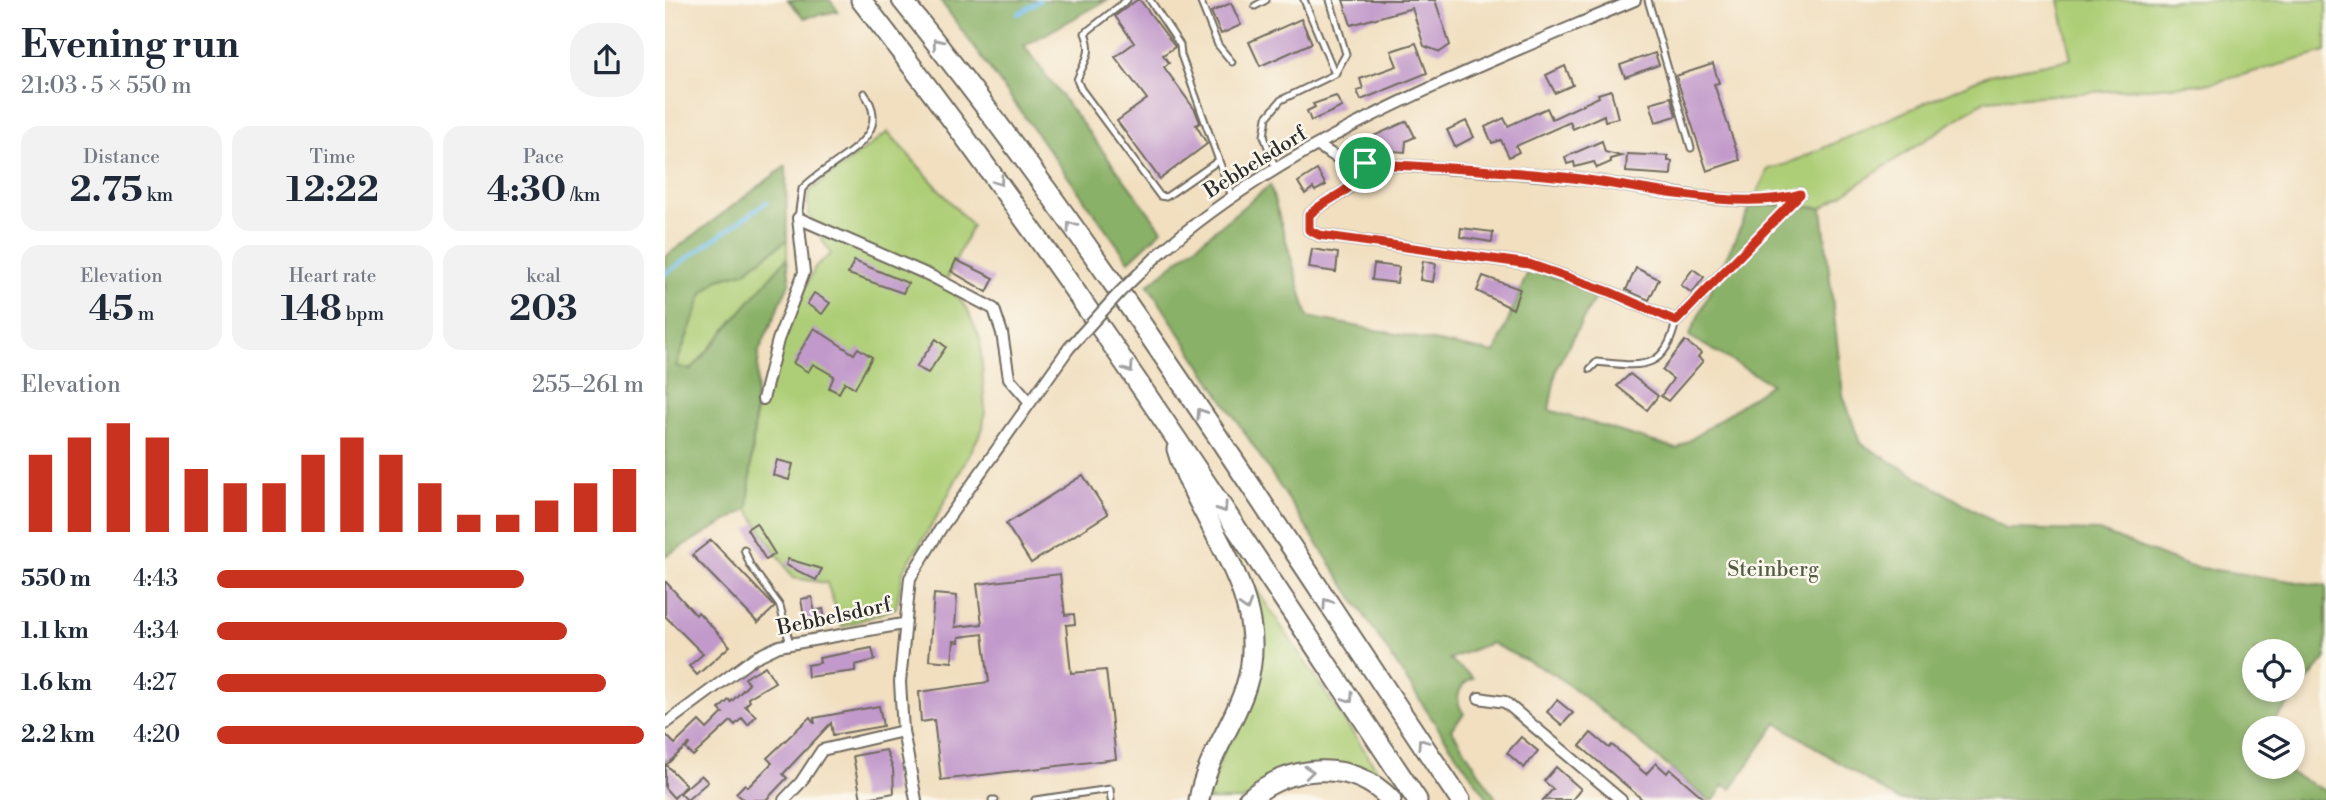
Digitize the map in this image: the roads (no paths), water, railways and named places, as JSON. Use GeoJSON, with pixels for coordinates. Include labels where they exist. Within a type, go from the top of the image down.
{"type":"FeatureCollection","features":[{"type":"Feature","properties":{"kind":"highway"},"geometry":{"type":"LineString","coordinates":[[861,0],[959,126],[1172,431],[1417,800]]}},
{"type":"Feature","properties":{"kind":"highway"},"geometry":{"type":"LineString","coordinates":[[902,0],[967,80],[1174,371],[1460,800]]}},
{"type":"Feature","properties":{"kind":"highway"},"geometry":{"type":"LineString","coordinates":[[1172,431],[1187,482],[1235,568],[1253,627],[1253,653],[1246,686],[1209,767],[1199,800]]}},
{"type":"Feature","properties":{"kind":"highway"},"geometry":{"type":"LineString","coordinates":[[1248,800],[1277,779],[1318,770],[1358,777],[1382,790],[1391,800]]}},
{"type":"Feature","properties":{"kind":"street","name":"Bebbelsdorf"},"geometry":{"type":"LineString","coordinates":[[665,724],[754,658],[790,644],[903,624],[910,578],[920,558],[1069,348],[1156,257],[1232,197],[1364,120],[1635,0]]}},
{"type":"Feature","properties":{"kind":"street"},"geometry":{"type":"LineString","coordinates":[[1318,146],[1338,158],[1365,163],[1572,178],[1677,194],[1777,201],[1800,194],[1676,321],[1610,292],[1529,264],[1319,235],[1309,230],[1309,215],[1322,204],[1348,191],[1359,180],[1365,163]]}},
{"type":"Feature","properties":{"kind":"street"},"geometry":{"type":"LineString","coordinates":[[763,399],[778,341],[804,272],[798,218]]}},
{"type":"Feature","properties":{"kind":"street"},"geometry":{"type":"LineString","coordinates":[[798,218],[918,271],[994,309],[1002,333],[1009,378],[1029,401]]}},
{"type":"Feature","properties":{"kind":"street"},"geometry":{"type":"LineString","coordinates":[[903,624],[900,682],[914,800]]}},
{"type":"Feature","properties":{"kind":"street"},"geometry":{"type":"LineString","coordinates":[[1479,698],[1505,702],[1621,800]]}},
{"type":"Feature","properties":{"kind":"street"},"geometry":{"type":"LineString","coordinates":[[784,800],[801,782],[822,750],[904,731]]}},
{"type":"Feature","properties":{"kind":"lane"},"geometry":{"type":"LineString","coordinates":[[1128,0],[1086,33],[1090,44],[1090,57],[1077,80],[1081,89],[1160,196],[1166,197],[1218,161]]}},
{"type":"Feature","properties":{"kind":"lane"},"geometry":{"type":"LineString","coordinates":[[1150,0],[1180,45],[1181,55],[1232,197]]}},
{"type":"Feature","properties":{"kind":"lane"},"geometry":{"type":"LineString","coordinates":[[1200,0],[1218,45],[1232,62]]}},
{"type":"Feature","properties":{"kind":"lane"},"geometry":{"type":"LineString","coordinates":[[1255,6],[1266,0]]}},
{"type":"Feature","properties":{"kind":"lane"},"geometry":{"type":"LineString","coordinates":[[1304,0],[1335,74]]}},
{"type":"Feature","properties":{"kind":"lane"},"geometry":{"type":"LineString","coordinates":[[1276,170],[1264,136],[1266,117],[1281,100],[1335,74],[1346,54],[1330,0]]}},
{"type":"Feature","properties":{"kind":"lane"},"geometry":{"type":"LineString","coordinates":[[1648,0],[1691,148]]}},
{"type":"Feature","properties":{"kind":"lane"},"geometry":{"type":"LineString","coordinates":[[798,218],[802,189],[869,136],[875,122],[873,106],[864,93]]}},
{"type":"Feature","properties":{"kind":"lane"},"geometry":{"type":"LineString","coordinates":[[1590,369],[1597,362],[1627,367],[1650,362],[1670,343],[1676,321]]}},
{"type":"Feature","properties":{"kind":"lane"},"geometry":{"type":"LineString","coordinates":[[744,549],[750,565],[781,606],[790,644]]}},
{"type":"Feature","properties":{"kind":"lane"},"geometry":{"type":"LineString","coordinates":[[1035,800],[1109,789],[1111,800]]}},
{"type":"Feature","properties":{"kind":"waterway"},"geometry":{"type":"LineString","coordinates":[[1018,14],[1040,0]]}},
{"type":"Feature","properties":{"kind":"waterway"},"geometry":{"type":"LineString","coordinates":[[665,274],[767,202]]}},
{"type":"Feature","properties":{"kind":"park label","name":"Steinberg"},"geometry":{"type":"Point","coordinates":[1773,569]}}]}
